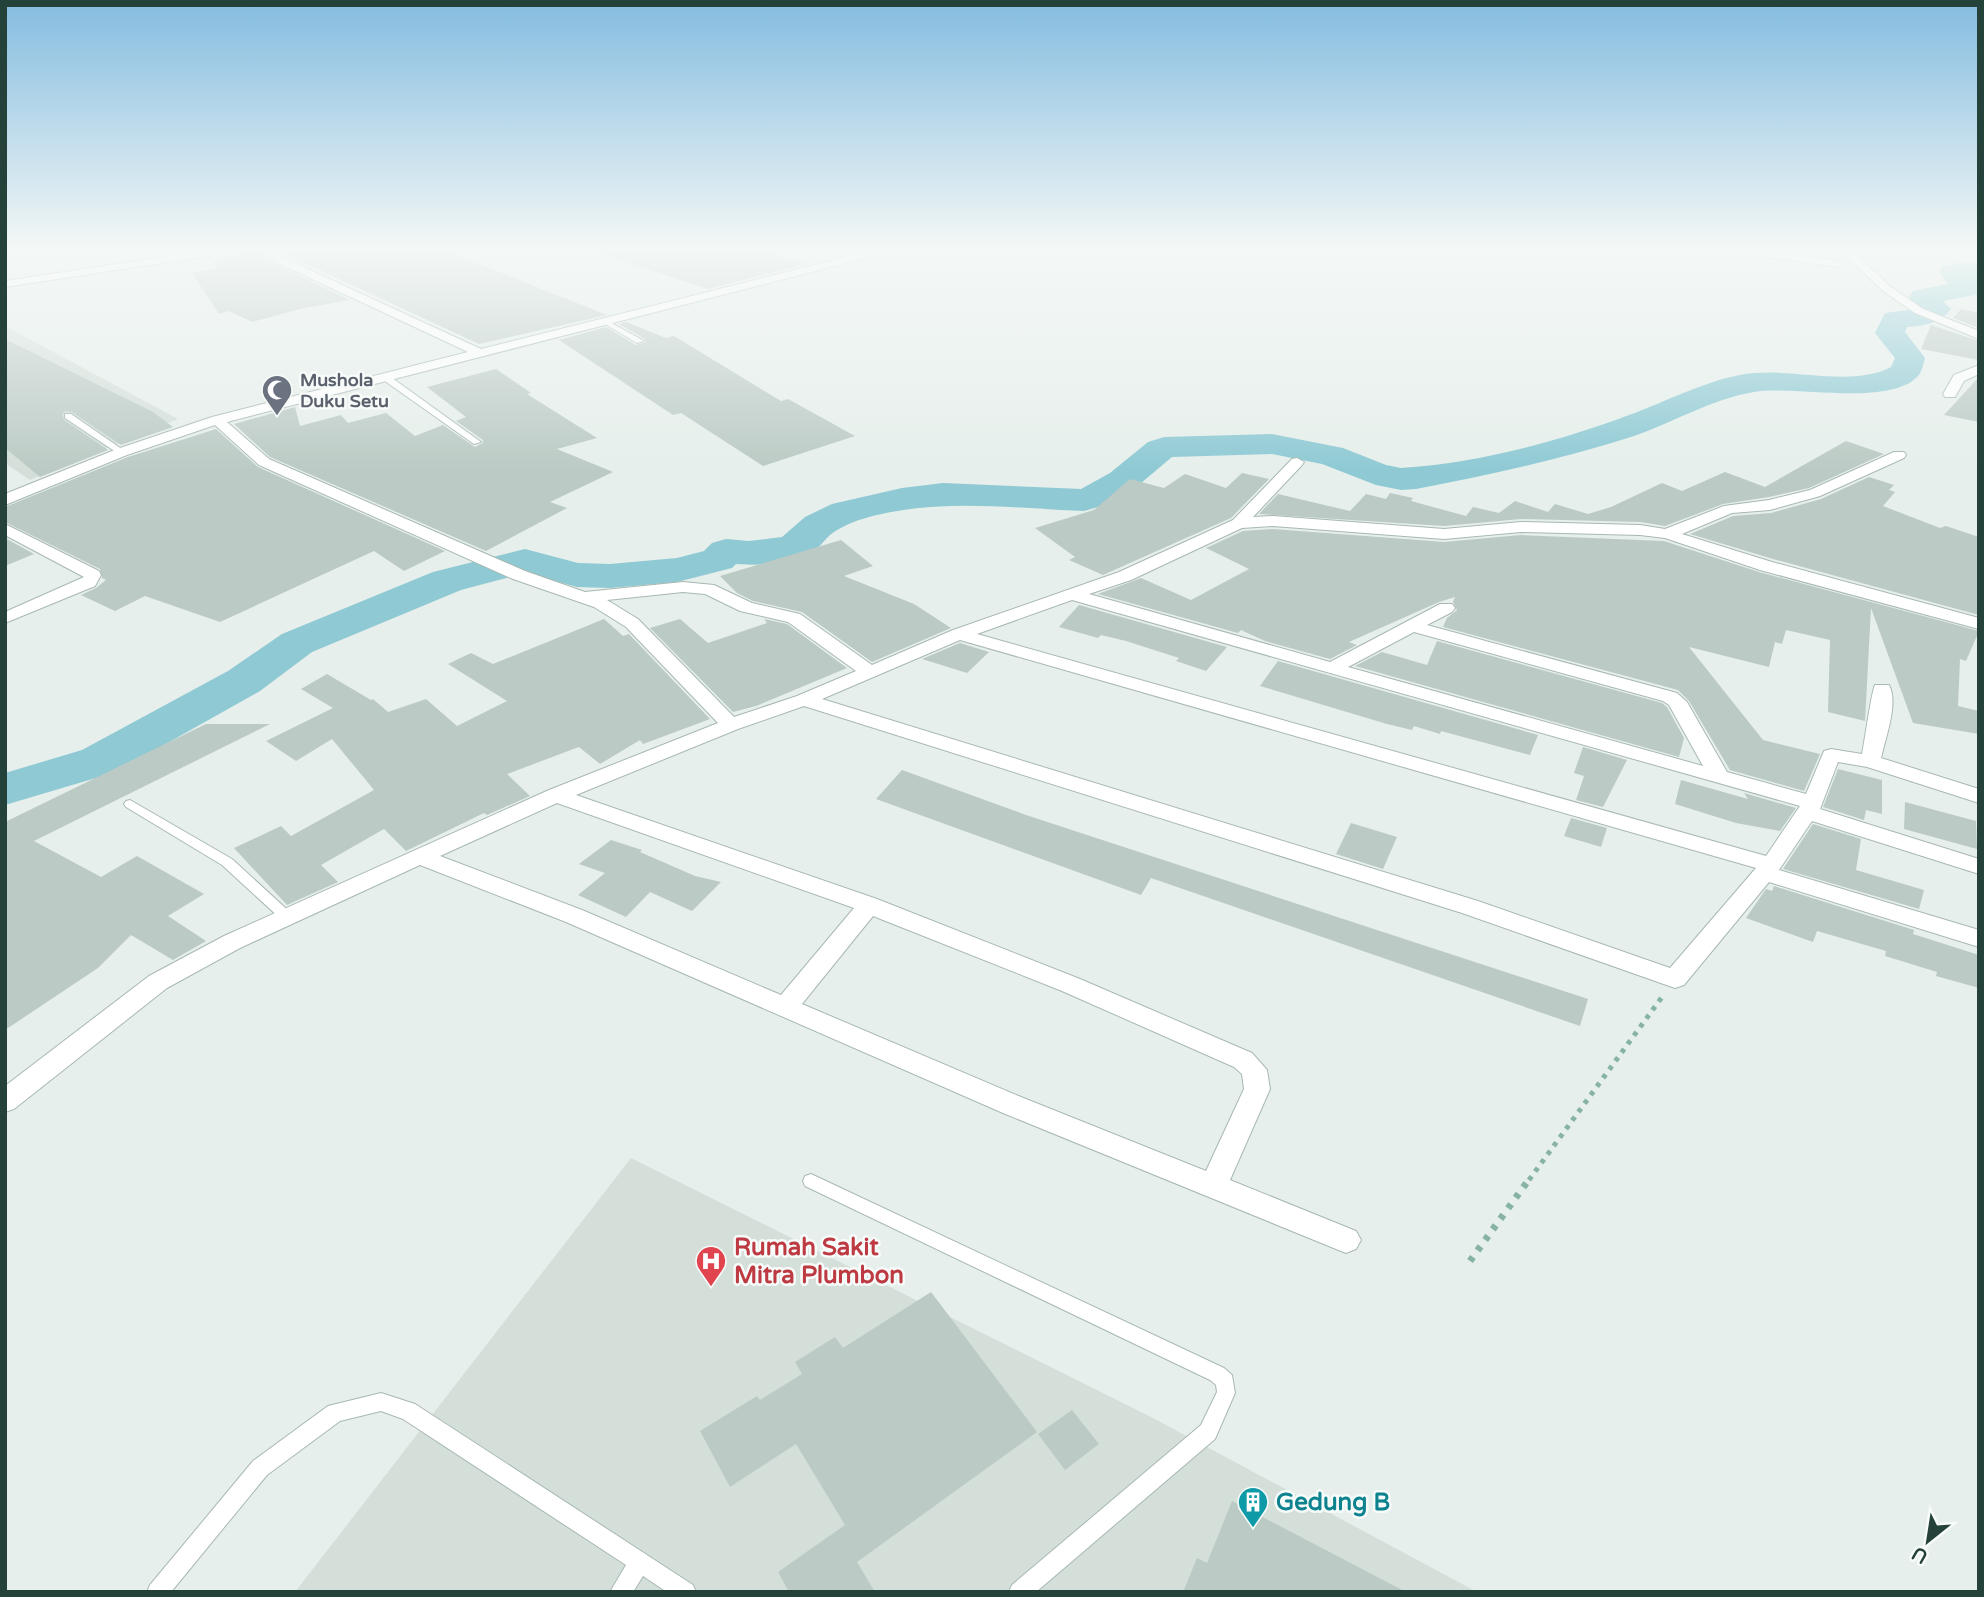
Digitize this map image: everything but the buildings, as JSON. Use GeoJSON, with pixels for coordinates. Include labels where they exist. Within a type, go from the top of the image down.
{"type":"FeatureCollection","features":[{"type":"Feature","properties":{"kind":"street"},"geometry":{"type":"LineString","coordinates":[[414,323],[480,353]]}},
{"type":"Feature","properties":{"kind":"street"},"geometry":{"type":"LineString","coordinates":[[5,500],[122,452],[217,420],[598,323]]}},
{"type":"Feature","properties":{"kind":"street"},"geometry":{"type":"LineString","coordinates":[[1947,323],[1979,335]]}},
{"type":"Feature","properties":{"kind":"street"},"geometry":{"type":"LineString","coordinates":[[1951,394],[1959,378],[1979,369]]}},
{"type":"Feature","properties":{"kind":"street"},"geometry":{"type":"LineString","coordinates":[[217,420],[264,462],[519,575],[620,613],[731,725]]}},
{"type":"Feature","properties":{"kind":"street"},"geometry":{"type":"LineString","coordinates":[[1667,534],[1729,509],[1775,504],[1815,493],[1899,455]]}},
{"type":"Feature","properties":{"kind":"street"},"geometry":{"type":"LineString","coordinates":[[5,1101],[158,982],[198,958],[556,795],[731,725],[804,700],[959,634],[1125,576],[1239,523],[1297,462]]}},
{"type":"Feature","properties":{"kind":"street"},"geometry":{"type":"LineString","coordinates":[[1239,523],[1273,521],[1388,532],[1444,534],[1521,527],[1640,530],[1667,534],[1766,566],[1979,624]]}},
{"type":"Feature","properties":{"kind":"street"},"geometry":{"type":"LineString","coordinates":[[5,529],[93,575],[89,582],[5,618]]}},
{"type":"Feature","properties":{"kind":"street"},"geometry":{"type":"LineString","coordinates":[[583,597],[673,588],[708,589],[746,607],[794,618],[870,672]]}},
{"type":"Feature","properties":{"kind":"street"},"geometry":{"type":"LineString","coordinates":[[1072,596],[1717,774],[1979,867]]}},
{"type":"Feature","properties":{"kind":"street"},"geometry":{"type":"LineString","coordinates":[[1334,667],[1446,608]]}},
{"type":"Feature","properties":{"kind":"street"},"geometry":{"type":"LineString","coordinates":[[1412,625],[1670,697],[1677,702],[1717,774]]}},
{"type":"Feature","properties":{"kind":"street"},"geometry":{"type":"LineString","coordinates":[[959,634],[1768,869],[1979,939]]}},
{"type":"Feature","properties":{"kind":"street"},"geometry":{"type":"LineString","coordinates":[[1870,761],[1881,709],[1882,689]]}},
{"type":"Feature","properties":{"kind":"street"},"geometry":{"type":"LineString","coordinates":[[804,700],[1470,906],[1675,979],[1768,869],[1810,807],[1831,755],[1870,761],[1979,796]]}},
{"type":"Feature","properties":{"kind":"street"},"geometry":{"type":"LineString","coordinates":[[556,795],[869,905],[1071,985],[1250,1065],[1257,1077],[1257,1089],[1213,1186]]}},
{"type":"Feature","properties":{"kind":"street"},"geometry":{"type":"LineString","coordinates":[[422,858],[574,916],[784,1008],[1346,1240]]}},
{"type":"Feature","properties":{"kind":"street"},"geometry":{"type":"LineString","coordinates":[[784,1008],[869,905]]}},
{"type":"Feature","properties":{"kind":"lane"},"geometry":{"type":"LineString","coordinates":[[607,323],[640,341]]}},
{"type":"Feature","properties":{"kind":"lane"},"geometry":{"type":"LineString","coordinates":[[385,377],[477,442]]}},
{"type":"Feature","properties":{"kind":"lane"},"geometry":{"type":"LineString","coordinates":[[68,416],[122,452]]}},
{"type":"Feature","properties":{"kind":"lane"},"geometry":{"type":"LineString","coordinates":[[130,804],[227,862],[286,918]]}},
{"type":"Feature","properties":{"kind":"lane"},"geometry":{"type":"LineString","coordinates":[[811,1181],[1217,1374],[1225,1381],[1226,1393],[1209,1432],[1019,1592]]}},
{"type":"Feature","properties":{"kind":"lane"},"geometry":{"type":"LineString","coordinates":[[157,1592],[260,1468],[335,1413],[381,1402],[408,1411],[686,1592]]}},
{"type":"Feature","properties":{"kind":"lane"},"geometry":{"type":"LineString","coordinates":[[620,1592],[641,1562]]}},
{"type":"Feature","properties":{"kind":"path"},"geometry":{"type":"LineString","coordinates":[[1470,1261],[1675,979]]}},
{"type":"Feature","properties":{"kind":"shaded area"},"geometry":{"type":"Polygon","coordinates":[[[5,326],[178,419],[30,480],[5,463],[5,326]]]}},
{"type":"Feature","properties":{"kind":"shaded area","name":"Rumah Sakit Mitra Plumbon"},"geometry":{"type":"Polygon","coordinates":[[[631,1158],[1153,1418],[1477,1592],[295,1592],[631,1158]]]}},
{"type":"Feature","properties":{"kind":"waterway"},"geometry":{"type":"LineString","coordinates":[[5,789],[99,761],[244,681],[297,643],[447,581],[525,561],[577,575],[610,576],[677,570],[718,560],[726,551],[749,553],[792,547],[803,541],[818,525],[845,512],[902,499],[943,494],[1084,500],[1123,481],[1164,447],[1272,444],[1331,455],[1376,474],[1401,479],[1416,478],[1506,462],[1587,440],[1642,422],[1683,403],[1754,382],[1840,385],[1890,380],[1905,372],[1910,358],[1890,333],[1894,323]]}},
{"type":"Feature","properties":{"kind":"place","name":"Mushola Duku Setu"},"geometry":{"type":"Point","coordinates":[277,417]}},
{"type":"Feature","properties":{"kind":"place","name":"Rumah Sakit Mitra Plumbon"},"geometry":{"type":"Point","coordinates":[711,1288]}},
{"type":"Feature","properties":{"kind":"place","name":"Gedung B"},"geometry":{"type":"Point","coordinates":[1253,1529]}}]}
